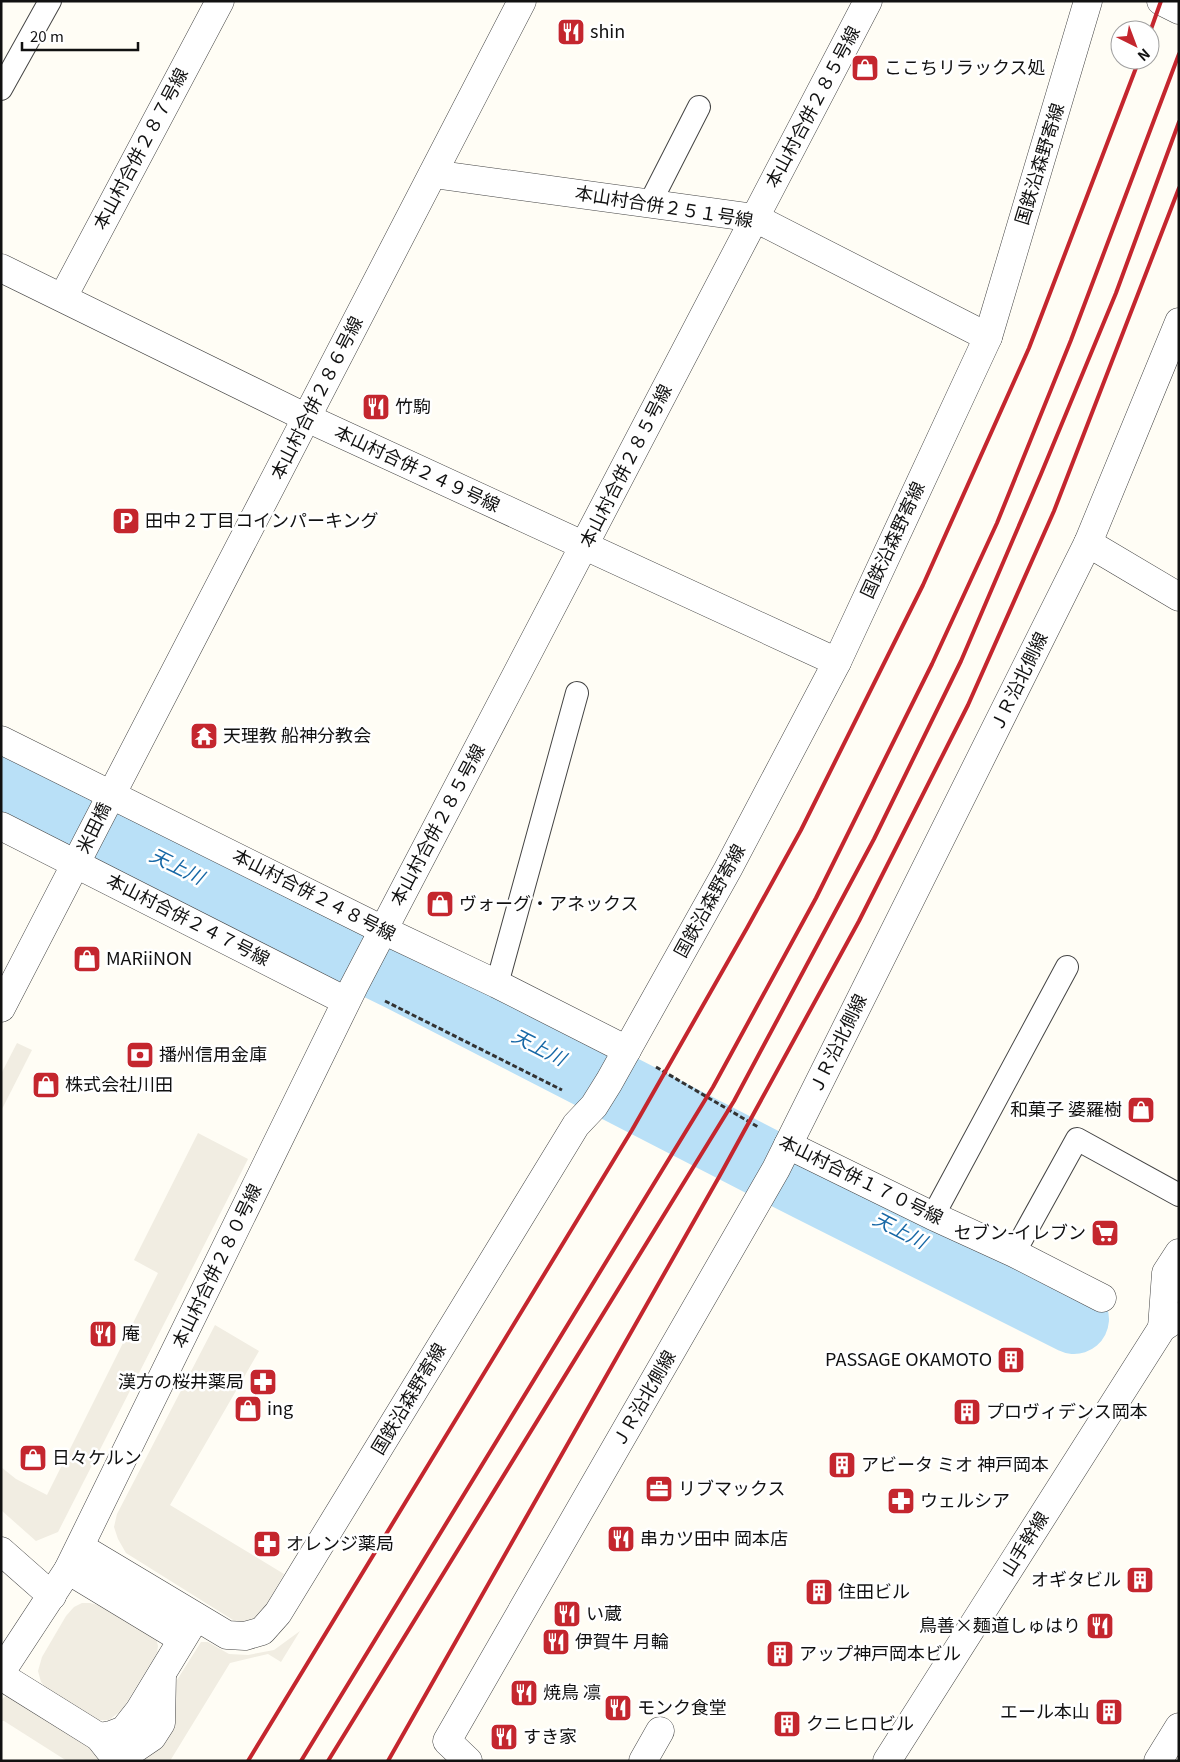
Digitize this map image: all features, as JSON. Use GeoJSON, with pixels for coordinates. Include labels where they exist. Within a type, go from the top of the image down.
{"type":"FeatureCollection","features":[{"type":"Feature","properties":{"kind":"street","name":"本山村合併２８７号線"},"geometry":{"type":"LineString","coordinates":[[63,297],[220,1]]}},
{"type":"Feature","properties":{"kind":"street","name":"本山村合併２８６号線"},"geometry":{"type":"LineString","coordinates":[[111,794],[522,1]]}},
{"type":"Feature","properties":{"kind":"street","name":"本山村合併２８５号線"},"geometry":{"type":"LineString","coordinates":[[350,994],[868,1]]}},
{"type":"Feature","properties":{"kind":"street","name":"国鉄沿森野寄線"},"geometry":{"type":"LineString","coordinates":[[74,1558],[194,1615],[226,1635],[245,1636],[262,1631],[278,1613],[576,1125],[594,1106],[627,1050],[728,869],[837,662],[988,337],[1088,1]]}},
{"type":"Feature","properties":{"kind":"street"},"geometry":{"type":"LineString","coordinates":[[1161,1],[1179,10]]}},
{"type":"Feature","properties":{"kind":"street","name":"本山村合併２５１号線"},"geometry":{"type":"LineString","coordinates":[[433,174],[755,218],[988,337]]}},
{"type":"Feature","properties":{"kind":"street","name":"本山村合併２４９号線"},"geometry":{"type":"LineString","coordinates":[[1,268],[307,418],[837,662]]}},
{"type":"Feature","properties":{"kind":"street","name":"ＪＲ沿北側線"},"geometry":{"type":"LineString","coordinates":[[468,1761],[447,1741],[776,1169],[1088,543],[1178,329]]}},
{"type":"Feature","properties":{"kind":"street"},"geometry":{"type":"LineString","coordinates":[[1088,543],[1179,597]]}},
{"type":"Feature","properties":{"kind":"street","name":"本山村合併２４８号線"},"geometry":{"type":"LineString","coordinates":[[1,740],[627,1050]]}},
{"type":"Feature","properties":{"kind":"street","name":"米田橋"},"geometry":{"type":"LineString","coordinates":[[1,1008],[111,794]]}},
{"type":"Feature","properties":{"kind":"street","name":"本山村合併２４７号線"},"geometry":{"type":"LineString","coordinates":[[1,826],[350,994]]}},
{"type":"Feature","properties":{"kind":"street","name":"本山村合併２８０号線"},"geometry":{"type":"LineString","coordinates":[[1,1674],[52,1596],[74,1558],[350,994]]}},
{"type":"Feature","properties":{"kind":"street","name":"本山村合併１７０号線"},"geometry":{"type":"LineString","coordinates":[[788,1145],[933,1216],[1014,1252],[1102,1298]]}},
{"type":"Feature","properties":{"kind":"street","name":"山手幹線"},"geometry":{"type":"LineString","coordinates":[[888,1761],[1173,1327],[1166,1273],[1179,1253]]}},
{"type":"Feature","properties":{"kind":"street"},"geometry":{"type":"LineString","coordinates":[[1,1551],[52,1596]]}},
{"type":"Feature","properties":{"kind":"street"},"geometry":{"type":"LineString","coordinates":[[74,1558],[182,1640]]}},
{"type":"Feature","properties":{"kind":"street"},"geometry":{"type":"LineString","coordinates":[[99,1737],[124,1730],[139,1711],[182,1640],[194,1615]]}},
{"type":"Feature","properties":{"kind":"street"},"geometry":{"type":"LineString","coordinates":[[1,1674],[99,1737],[118,1760],[152,1737],[161,1723],[162,1672]]}},
{"type":"Feature","properties":{"kind":"street"},"geometry":{"type":"LineString","coordinates":[[1158,1761],[1179,1727]]}},
{"type":"Feature","properties":{"kind":"street"},"geometry":{"type":"LineString","coordinates":[[643,1761],[660,1731]]}},
{"type":"Feature","properties":{"kind":"lane"},"geometry":{"type":"LineString","coordinates":[[1,89],[50,1]]}},
{"type":"Feature","properties":{"kind":"lane"},"geometry":{"type":"LineString","coordinates":[[650,203],[698,107]]}},
{"type":"Feature","properties":{"kind":"lane"},"geometry":{"type":"LineString","coordinates":[[497,984],[577,693]]}},
{"type":"Feature","properties":{"kind":"lane"},"geometry":{"type":"LineString","coordinates":[[933,1216],[1067,967]]}},
{"type":"Feature","properties":{"kind":"lane"},"geometry":{"type":"LineString","coordinates":[[1014,1252],[1077,1139],[1179,1195]]}},
{"type":"Feature","properties":{"kind":"path"},"geometry":{"type":"LineString","coordinates":[[350,994],[594,1106]]}},
{"type":"Feature","properties":{"kind":"path","name":"本山村合併１７０号線"},"geometry":{"type":"LineString","coordinates":[[627,1050],[788,1145]]}},
{"type":"Feature","properties":{"kind":"shaded area"},"geometry":{"type":"Polygon","coordinates":[[[17,1043],[32,1050],[1,1111],[1,1074],[17,1043]]]}},
{"type":"Feature","properties":{"kind":"shaded area"},"geometry":{"type":"Polygon","coordinates":[[[198,1133],[248,1159],[58,1532],[36,1541],[1,1510],[1,1467],[16,1479],[47,1495],[158,1273],[134,1260],[198,1133]]]}},
{"type":"Feature","properties":{"kind":"shaded area"},"geometry":{"type":"Polygon","coordinates":[[[215,1325],[259,1351],[170,1505],[284,1574],[259,1618],[241,1625],[126,1553],[114,1527],[117,1514],[215,1325]]]}},
{"type":"Feature","properties":{"kind":"shaded area"},"geometry":{"type":"Polygon","coordinates":[[[82,1603],[102,1606],[156,1638],[158,1646],[157,1653],[122,1710],[109,1720],[98,1720],[49,1691],[41,1682],[38,1671],[42,1657],[66,1616],[74,1607],[82,1603]]]}},
{"type":"Feature","properties":{"kind":"shaded area"},"geometry":{"type":"Polygon","coordinates":[[[300,1631],[281,1662],[268,1654],[230,1663],[170,1761],[140,1761],[173,1726],[177,1680],[201,1642],[208,1642],[229,1654],[248,1655],[274,1650],[300,1631]]]}},
{"type":"Feature","properties":{"kind":"shaded area"},"geometry":{"type":"Polygon","coordinates":[[[6,1696],[10,1696],[92,1746],[104,1761],[67,1761],[4,1721],[1,1721],[1,1700],[6,1696]]]}},
{"type":"Feature","properties":{"kind":"waterway","name":"天上川"},"geometry":{"type":"LineString","coordinates":[[1,780],[401,976],[809,1186],[1074,1319]]}},
{"type":"Feature","properties":{"kind":"railway"},"geometry":{"type":"LineString","coordinates":[[1154,20],[1161,1]]}},
{"type":"Feature","properties":{"kind":"railway"},"geometry":{"type":"LineString","coordinates":[[301,1761],[713,1087],[816,898],[932,664],[997,523],[1071,340],[1179,54]]}},
{"type":"Feature","properties":{"kind":"railway"},"geometry":{"type":"LineString","coordinates":[[248,1761],[632,1130],[801,830],[923,585],[1029,348],[1135,70]]}},
{"type":"Feature","properties":{"kind":"railway"},"geometry":{"type":"LineString","coordinates":[[328,1761],[734,1101],[874,839],[961,661],[1041,474],[1116,293],[1179,122]]}},
{"type":"Feature","properties":{"kind":"railway"},"geometry":{"type":"LineString","coordinates":[[388,1761],[719,1177],[859,921],[968,705],[1054,511],[1179,188]]}},
{"type":"Feature","properties":{"kind":"place","name":"shin"},"geometry":{"type":"Point","coordinates":[571,32]}},
{"type":"Feature","properties":{"kind":"place","name":"ここちリラックス処"},"geometry":{"type":"Point","coordinates":[865,68]}},
{"type":"Feature","properties":{"kind":"place","name":"竹駒"},"geometry":{"type":"Point","coordinates":[376,407]}},
{"type":"Feature","properties":{"kind":"place","name":"田中２丁目コインパーキング"},"geometry":{"type":"Point","coordinates":[126,521]}},
{"type":"Feature","properties":{"kind":"place","name":"天理教 船神分教会"},"geometry":{"type":"Point","coordinates":[204,736]}},
{"type":"Feature","properties":{"kind":"place","name":"ヴォーグ・アネックス"},"geometry":{"type":"Point","coordinates":[440,904]}},
{"type":"Feature","properties":{"kind":"place","name":"MARiiNON"},"geometry":{"type":"Point","coordinates":[87,959]}},
{"type":"Feature","properties":{"kind":"place","name":"播州信用金庫"},"geometry":{"type":"Point","coordinates":[140,1055]}},
{"type":"Feature","properties":{"kind":"place","name":"株式会社川田"},"geometry":{"type":"Point","coordinates":[46,1085]}},
{"type":"Feature","properties":{"kind":"place","name":"和菓子 婆羅樹"},"geometry":{"type":"Point","coordinates":[1141,1110]}},
{"type":"Feature","properties":{"kind":"place","name":"セブン-イレブン"},"geometry":{"type":"Point","coordinates":[1105,1233]}},
{"type":"Feature","properties":{"kind":"place","name":"庵"},"geometry":{"type":"Point","coordinates":[103,1334]}},
{"type":"Feature","properties":{"kind":"place","name":"PASSAGE OKAMOTO"},"geometry":{"type":"Point","coordinates":[1011,1360]}},
{"type":"Feature","properties":{"kind":"place","name":"漢方の桜井薬局"},"geometry":{"type":"Point","coordinates":[263,1382]}},
{"type":"Feature","properties":{"kind":"place","name":"ing"},"geometry":{"type":"Point","coordinates":[248,1409]}},
{"type":"Feature","properties":{"kind":"place","name":"プロヴィデンス岡本"},"geometry":{"type":"Point","coordinates":[967,1412]}},
{"type":"Feature","properties":{"kind":"place","name":"日々ケルン"},"geometry":{"type":"Point","coordinates":[33,1458]}},
{"type":"Feature","properties":{"kind":"place","name":"アビータ ミオ 神戸岡本"},"geometry":{"type":"Point","coordinates":[842,1465]}},
{"type":"Feature","properties":{"kind":"place","name":"リブマックス"},"geometry":{"type":"Point","coordinates":[659,1489]}},
{"type":"Feature","properties":{"kind":"place","name":"ウェルシア"},"geometry":{"type":"Point","coordinates":[901,1501]}},
{"type":"Feature","properties":{"kind":"place","name":"串カツ田中 岡本店"},"geometry":{"type":"Point","coordinates":[621,1539]}},
{"type":"Feature","properties":{"kind":"place","name":"オレンジ薬局"},"geometry":{"type":"Point","coordinates":[267,1544]}},
{"type":"Feature","properties":{"kind":"place","name":"オギタビル"},"geometry":{"type":"Point","coordinates":[1140,1580]}},
{"type":"Feature","properties":{"kind":"place","name":"住田ビル"},"geometry":{"type":"Point","coordinates":[819,1592]}},
{"type":"Feature","properties":{"kind":"place","name":"い蔵"},"geometry":{"type":"Point","coordinates":[567,1614]}},
{"type":"Feature","properties":{"kind":"place","name":"鳥善×麺道しゅはり"},"geometry":{"type":"Point","coordinates":[1100,1626]}},
{"type":"Feature","properties":{"kind":"place","name":"伊賀牛 月輪"},"geometry":{"type":"Point","coordinates":[556,1642]}},
{"type":"Feature","properties":{"kind":"place","name":"アップ神戸岡本ビル"},"geometry":{"type":"Point","coordinates":[780,1654]}},
{"type":"Feature","properties":{"kind":"place","name":"焼鳥 凛"},"geometry":{"type":"Point","coordinates":[524,1693]}},
{"type":"Feature","properties":{"kind":"place","name":"モンク食堂"},"geometry":{"type":"Point","coordinates":[618,1708]}},
{"type":"Feature","properties":{"kind":"place","name":"エール本山"},"geometry":{"type":"Point","coordinates":[1109,1712]}},
{"type":"Feature","properties":{"kind":"place","name":"クニヒロビル"},"geometry":{"type":"Point","coordinates":[787,1724]}},
{"type":"Feature","properties":{"kind":"place","name":"すき家"},"geometry":{"type":"Point","coordinates":[504,1737]}}]}
